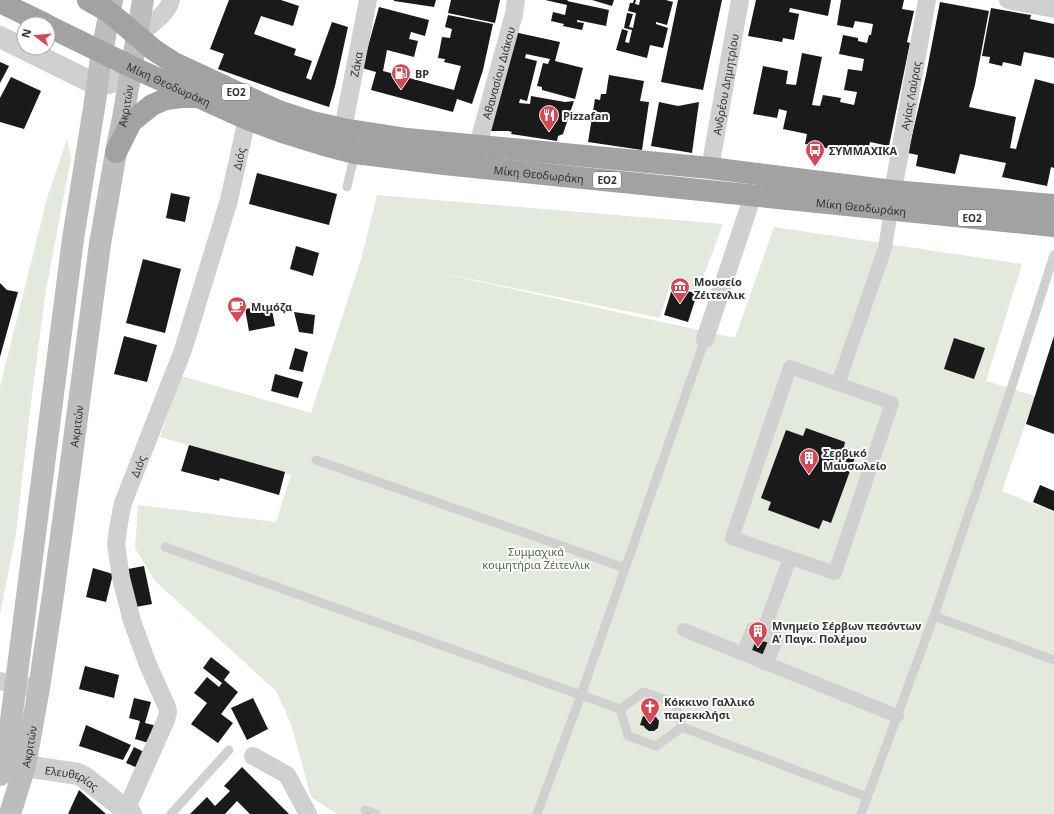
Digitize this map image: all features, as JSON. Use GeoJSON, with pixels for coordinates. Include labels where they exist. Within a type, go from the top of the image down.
{"type":"FeatureCollection","features":[{"type":"Feature","properties":{"kind":"highway","name":"Μίκη Θεοδωράκη"},"geometry":{"type":"LineString","coordinates":[[88,0],[111,6],[137,36],[154,50],[174,63],[251,99],[295,117],[343,129],[387,136],[710,168],[892,200],[1054,226]]}},
{"type":"Feature","properties":{"kind":"highway"},"geometry":{"type":"LineString","coordinates":[[0,2],[29,16]]}},
{"type":"Feature","properties":{"kind":"highway","name":"Μίκη Θεοδωράκη"},"geometry":{"type":"LineString","coordinates":[[56,30],[132,67],[247,119],[298,138],[355,152],[444,164],[753,195],[1054,205]]}},
{"type":"Feature","properties":{"kind":"highway"},"geometry":{"type":"LineString","coordinates":[[116,152],[131,122],[152,105],[166,99],[198,97]]}},
{"type":"Feature","properties":{"kind":"main road","name":"Ακριτών"},"geometry":{"type":"LineString","coordinates":[[10,814],[25,766],[39,688],[63,525],[100,244],[116,152],[124,118],[143,0]]}},
{"type":"Feature","properties":{"kind":"main road","name":"Ακριτών"},"geometry":{"type":"LineString","coordinates":[[2,769],[7,752],[8,683],[73,239],[102,52],[111,6]]}},
{"type":"Feature","properties":{"kind":"main road","name":"Ελευθερίας"},"geometry":{"type":"LineString","coordinates":[[2,769],[25,766]]}},
{"type":"Feature","properties":{"kind":"street"},"geometry":{"type":"LineString","coordinates":[[137,36],[166,10],[171,0]]}},
{"type":"Feature","properties":{"kind":"street","name":"Ζάκα"},"geometry":{"type":"LineString","coordinates":[[343,129],[368,0]]}},
{"type":"Feature","properties":{"kind":"street","name":"Αθανασίου Διάκου"},"geometry":{"type":"LineString","coordinates":[[478,145],[514,14],[516,0]]}},
{"type":"Feature","properties":{"kind":"street","name":"Ανδρέου Δημητρίου"},"geometry":{"type":"LineString","coordinates":[[710,168],[740,0]]}},
{"type":"Feature","properties":{"kind":"street","name":"Αγίας Λαύρας"},"geometry":{"type":"LineString","coordinates":[[892,200],[927,0]]}},
{"type":"Feature","properties":{"kind":"street"},"geometry":{"type":"LineString","coordinates":[[1008,0],[1054,9]]}},
{"type":"Feature","properties":{"kind":"street"},"geometry":{"type":"LineString","coordinates":[[0,37],[97,84],[106,84],[115,81],[123,76],[132,67]]}},
{"type":"Feature","properties":{"kind":"street","name":"Διός"},"geometry":{"type":"LineString","coordinates":[[128,812],[168,712],[166,703],[148,665],[128,606],[121,578],[116,544],[119,523],[123,503],[183,350],[229,200],[247,119]]}},
{"type":"Feature","properties":{"kind":"street"},"geometry":{"type":"LineString","coordinates":[[704,339],[753,195]]}},
{"type":"Feature","properties":{"kind":"street"},"geometry":{"type":"LineString","coordinates":[[838,384],[885,248],[892,200]]}},
{"type":"Feature","properties":{"kind":"street"},"geometry":{"type":"LineString","coordinates":[[790,367],[892,402],[834,573],[790,558],[732,538],[790,367]]}},
{"type":"Feature","properties":{"kind":"street"},"geometry":{"type":"LineString","coordinates":[[763,632],[790,558]]}},
{"type":"Feature","properties":{"kind":"street"},"geometry":{"type":"LineString","coordinates":[[743,654],[753,628],[777,638],[766,664]]}},
{"type":"Feature","properties":{"kind":"street"},"geometry":{"type":"LineString","coordinates":[[684,630],[897,716]]}},
{"type":"Feature","properties":{"kind":"street"},"geometry":{"type":"LineString","coordinates":[[8,683],[39,688]]}},
{"type":"Feature","properties":{"kind":"street"},"geometry":{"type":"LineString","coordinates":[[253,756],[287,775],[308,814]]}},
{"type":"Feature","properties":{"kind":"street","name":"Ελευθερίας"},"geometry":{"type":"LineString","coordinates":[[25,766],[81,775],[87,778],[128,812]]}},
{"type":"Feature","properties":{"kind":"lane"},"geometry":{"type":"LineString","coordinates":[[347,187],[355,152]]}},
{"type":"Feature","properties":{"kind":"lane"},"geometry":{"type":"LineString","coordinates":[[861,814],[934,616],[1054,255]]}},
{"type":"Feature","properties":{"kind":"lane"},"geometry":{"type":"LineString","coordinates":[[537,814],[581,695],[704,339]]}},
{"type":"Feature","properties":{"kind":"lane"},"geometry":{"type":"LineString","coordinates":[[316,460],[625,568]]}},
{"type":"Feature","properties":{"kind":"lane"},"geometry":{"type":"LineString","coordinates":[[165,547],[620,709]]}},
{"type":"Feature","properties":{"kind":"lane"},"geometry":{"type":"LineString","coordinates":[[934,616],[1054,660]]}},
{"type":"Feature","properties":{"kind":"lane"},"geometry":{"type":"LineString","coordinates":[[620,709],[644,692],[675,703],[682,727]]}},
{"type":"Feature","properties":{"kind":"lane"},"geometry":{"type":"LineString","coordinates":[[620,709],[628,736],[656,746],[682,727]]}},
{"type":"Feature","properties":{"kind":"lane"},"geometry":{"type":"LineString","coordinates":[[682,727],[867,797]]}},
{"type":"Feature","properties":{"kind":"lane"},"geometry":{"type":"LineString","coordinates":[[171,814],[230,750]]}},
{"type":"Feature","properties":{"kind":"lane"},"geometry":{"type":"LineString","coordinates":[[365,810],[376,814]]}},
{"type":"Feature","properties":{"kind":"green space"},"geometry":{"type":"Polygon","coordinates":[[[67,139],[71,158],[46,290],[30,410],[16,534],[0,615],[0,387],[48,195],[67,139]]]}},
{"type":"Feature","properties":{"kind":"green space","name":"Συμμαχικά κοιμητήρια Ζέιτενλικ"},"geometry":{"type":"Polygon","coordinates":[[[377,195],[723,224],[698,291],[670,284],[660,318],[421,269],[735,338],[774,227],[1022,264],[986,381],[1035,396],[1002,491],[1054,512],[1054,814],[337,814],[311,797],[291,724],[276,691],[155,581],[135,548],[138,505],[276,522],[291,475],[160,437],[181,376],[311,413],[362,256],[377,195]]]}},
{"type":"Feature","properties":{"kind":"building"},"geometry":{"type":"Polygon","coordinates":[[[229,0],[281,0],[299,6],[293,26],[261,16],[254,34],[296,49],[294,55],[312,61],[306,78],[311,80],[332,22],[348,27],[329,107],[218,69],[224,54],[210,49],[229,0]]]}},
{"type":"Feature","properties":{"kind":"building"},"geometry":{"type":"Polygon","coordinates":[[[394,0],[436,0],[434,7],[394,0]]]}},
{"type":"Feature","properties":{"kind":"building"},"geometry":{"type":"Polygon","coordinates":[[[451,0],[500,0],[495,23],[448,13],[451,0]]]}},
{"type":"Feature","properties":{"kind":"building"},"geometry":{"type":"Polygon","coordinates":[[[545,0],[568,0],[567,1],[609,10],[606,26],[577,20],[577,22],[584,23],[582,30],[563,26],[564,24],[551,21],[553,12],[565,15],[567,5],[545,0]]]}},
{"type":"Feature","properties":{"kind":"building"},"geometry":{"type":"Polygon","coordinates":[[[592,0],[614,0],[612,6],[592,0]]]}},
{"type":"Feature","properties":{"kind":"building"},"geometry":{"type":"Polygon","coordinates":[[[634,0],[636,0],[635,4],[639,5],[640,0],[666,0],[673,2],[667,25],[656,22],[656,24],[668,28],[663,48],[650,45],[647,58],[616,50],[622,29],[628,31],[625,42],[629,43],[632,30],[624,28],[627,13],[633,14],[629,27],[633,28],[636,13],[628,11],[630,3],[633,3],[634,0]]]}},
{"type":"Feature","properties":{"kind":"building"},"geometry":{"type":"Polygon","coordinates":[[[678,0],[722,0],[703,90],[661,82],[678,0]]]}},
{"type":"Feature","properties":{"kind":"building"},"geometry":{"type":"Polygon","coordinates":[[[756,0],[831,0],[828,16],[790,8],[789,12],[799,14],[794,40],[783,38],[782,42],[748,36],[756,0]]]}},
{"type":"Feature","properties":{"kind":"building"},"geometry":{"type":"Polygon","coordinates":[[[841,0],[904,0],[902,9],[914,11],[907,42],[910,43],[889,146],[870,142],[867,156],[805,144],[807,134],[783,129],[787,111],[779,109],[777,118],[753,114],[763,66],[788,71],[786,84],[796,85],[802,53],[822,57],[812,105],[820,106],[823,95],[841,98],[840,102],[854,105],[857,92],[844,90],[848,69],[862,71],[864,59],[839,54],[843,35],[858,38],[858,41],[867,43],[869,35],[871,35],[873,24],[855,21],[853,28],[837,25],[841,0]]]}},
{"type":"Feature","properties":{"kind":"building"},"geometry":{"type":"Polygon","coordinates":[[[940,2],[989,11],[975,85],[969,107],[1016,117],[1010,148],[1016,149],[1035,79],[1054,84],[1054,168],[1051,167],[1047,186],[1002,177],[1006,163],[960,154],[955,174],[916,166],[918,155],[908,153],[926,75],[940,2]]]}},
{"type":"Feature","properties":{"kind":"building"},"geometry":{"type":"Polygon","coordinates":[[[379,7],[429,20],[425,36],[411,32],[409,39],[418,41],[414,57],[387,50],[383,71],[454,90],[461,66],[444,62],[445,59],[438,58],[442,37],[450,38],[452,29],[445,27],[448,15],[493,24],[483,70],[472,104],[457,99],[453,112],[371,90],[376,72],[362,68],[379,7]]]}},
{"type":"Feature","properties":{"kind":"building"},"geometry":{"type":"Polygon","coordinates":[[[991,8],[1031,15],[1030,19],[1054,24],[1054,58],[1024,52],[1021,66],[1003,62],[1002,66],[989,63],[990,57],[982,56],[991,8]]]}},
{"type":"Feature","properties":{"kind":"building"},"geometry":{"type":"Polygon","coordinates":[[[514,32],[560,42],[555,61],[583,68],[575,99],[542,90],[542,87],[537,86],[543,63],[548,64],[550,59],[526,54],[525,58],[537,61],[527,101],[520,99],[519,103],[530,104],[531,96],[565,102],[574,101],[563,134],[558,136],[557,141],[511,134],[512,132],[508,131],[486,131],[514,32]]]}},
{"type":"Feature","properties":{"kind":"building"},"geometry":{"type":"Polygon","coordinates":[[[0,62],[9,66],[0,83],[0,62]]]}},
{"type":"Feature","properties":{"kind":"building"},"geometry":{"type":"Polygon","coordinates":[[[609,75],[644,81],[640,101],[649,102],[642,150],[588,142],[595,99],[600,100],[601,94],[606,94],[609,75]]]}},
{"type":"Feature","properties":{"kind":"building"},"geometry":{"type":"Polygon","coordinates":[[[11,77],[41,91],[24,129],[0,122],[0,98],[11,77]]]}},
{"type":"Feature","properties":{"kind":"building"},"geometry":{"type":"Polygon","coordinates":[[[659,102],[678,106],[699,102],[692,153],[651,146],[659,102]]]}},
{"type":"Feature","properties":{"kind":"building"},"geometry":{"type":"Polygon","coordinates":[[[257,173],[337,194],[329,225],[249,204],[257,173]]]}},
{"type":"Feature","properties":{"kind":"building"},"geometry":{"type":"Polygon","coordinates":[[[171,193],[190,197],[185,222],[166,218],[171,193]]]}},
{"type":"Feature","properties":{"kind":"building"},"geometry":{"type":"Polygon","coordinates":[[[296,246],[319,253],[313,276],[290,269],[296,246]]]}},
{"type":"Feature","properties":{"kind":"building"},"geometry":{"type":"Polygon","coordinates":[[[143,259],[181,269],[165,333],[126,323],[143,259]]]}},
{"type":"Feature","properties":{"kind":"building"},"geometry":{"type":"Polygon","coordinates":[[[0,283],[7,290],[18,292],[0,357],[0,283]]]}},
{"type":"Feature","properties":{"kind":"building","name":"Μουσείο Ζέιτενλικ"},"geometry":{"type":"Polygon","coordinates":[[[673,286],[697,294],[688,322],[664,315],[673,286]]]}},
{"type":"Feature","properties":{"kind":"building"},"geometry":{"type":"Polygon","coordinates":[[[271,305],[275,326],[249,331],[245,309],[271,305]]]}},
{"type":"Feature","properties":{"kind":"building"},"geometry":{"type":"Polygon","coordinates":[[[294,312],[315,315],[313,334],[299,332],[294,312]]]}},
{"type":"Feature","properties":{"kind":"building"},"geometry":{"type":"Polygon","coordinates":[[[124,336],[157,345],[147,382],[114,374],[124,336]]]}},
{"type":"Feature","properties":{"kind":"building"},"geometry":{"type":"Polygon","coordinates":[[[1054,336],[1054,434],[1026,424],[1054,336]]]}},
{"type":"Feature","properties":{"kind":"building"},"geometry":{"type":"Polygon","coordinates":[[[954,338],[985,348],[974,379],[944,369],[954,338]]]}},
{"type":"Feature","properties":{"kind":"building"},"geometry":{"type":"Polygon","coordinates":[[[295,348],[308,352],[303,372],[289,369],[295,348]]]}},
{"type":"Feature","properties":{"kind":"building"},"geometry":{"type":"Polygon","coordinates":[[[275,374],[303,382],[298,398],[271,391],[275,374]]]}},
{"type":"Feature","properties":{"kind":"building","name":"Σερβικό Μαυσωλείο"},"geometry":{"type":"Polygon","coordinates":[[[806,428],[845,442],[844,447],[857,452],[831,523],[823,520],[819,529],[768,510],[771,502],[761,498],[786,430],[803,436],[806,428]]]}},
{"type":"Feature","properties":{"kind":"building"},"geometry":{"type":"Polygon","coordinates":[[[189,445],[285,472],[279,495],[220,478],[219,481],[181,471],[189,445]]]}},
{"type":"Feature","properties":{"kind":"building"},"geometry":{"type":"Polygon","coordinates":[[[1040,485],[1054,491],[1054,511],[1033,502],[1040,485]]]}},
{"type":"Feature","properties":{"kind":"building"},"geometry":{"type":"Polygon","coordinates":[[[144,566],[152,604],[136,607],[128,569],[144,566]]]}},
{"type":"Feature","properties":{"kind":"building"},"geometry":{"type":"Polygon","coordinates":[[[93,568],[113,574],[106,602],[86,597],[93,568]]]}},
{"type":"Feature","properties":{"kind":"building","name":"Μνημείο Σέρβων πεσόντων Α' Παγκ. Πολέμου"},"geometry":{"type":"Polygon","coordinates":[[[754,638],[769,643],[763,659],[748,653],[754,638]]]}},
{"type":"Feature","properties":{"kind":"building"},"geometry":{"type":"Polygon","coordinates":[[[211,657],[230,672],[224,680],[238,692],[221,714],[233,723],[218,743],[191,724],[207,703],[194,693],[207,677],[219,687],[222,683],[203,668],[211,657]]]}},
{"type":"Feature","properties":{"kind":"building"},"geometry":{"type":"Polygon","coordinates":[[[85,666],[119,675],[114,698],[79,689],[85,666]]]}},
{"type":"Feature","properties":{"kind":"building"},"geometry":{"type":"Polygon","coordinates":[[[134,698],[151,702],[145,723],[157,726],[152,744],[135,739],[140,721],[129,718],[134,698]]]}},
{"type":"Feature","properties":{"kind":"building"},"geometry":{"type":"Polygon","coordinates":[[[253,698],[268,729],[247,740],[231,708],[253,698]]]}},
{"type":"Feature","properties":{"kind":"building","name":"Κόκκινο Γαλλικό παρεκκλήσι"},"geometry":{"type":"Polygon","coordinates":[[[643,716],[656,717],[659,721],[658,728],[654,731],[649,731],[644,726],[640,725],[643,716]]]}},
{"type":"Feature","properties":{"kind":"building"},"geometry":{"type":"Polygon","coordinates":[[[86,725],[131,745],[123,760],[79,746],[86,725]]]}},
{"type":"Feature","properties":{"kind":"building"},"geometry":{"type":"Polygon","coordinates":[[[134,747],[146,753],[140,769],[126,763],[134,747]]]}},
{"type":"Feature","properties":{"kind":"building"},"geometry":{"type":"Polygon","coordinates":[[[242,767],[289,814],[250,814],[237,801],[225,814],[190,814],[207,797],[215,806],[230,791],[224,786],[242,767]]]}},
{"type":"Feature","properties":{"kind":"building"},"geometry":{"type":"Polygon","coordinates":[[[79,790],[106,814],[68,814],[79,790]]]}},
{"type":"Feature","properties":{"kind":"place","name":"BP"},"geometry":{"type":"Point","coordinates":[401,90]}},
{"type":"Feature","properties":{"kind":"place","name":"Pizzafan"},"geometry":{"type":"Point","coordinates":[549,132]}},
{"type":"Feature","properties":{"kind":"place","name":"ΣΥΜΜΑΧΙΚΑ"},"geometry":{"type":"Point","coordinates":[815,167]}},
{"type":"Feature","properties":{"kind":"place","name":"Μουσείο Ζέιτενλικ"},"geometry":{"type":"Point","coordinates":[680,304]}},
{"type":"Feature","properties":{"kind":"place","name":"Μιμόζα"},"geometry":{"type":"Point","coordinates":[237,323]}},
{"type":"Feature","properties":{"kind":"place","name":"Σερβικό Μαυσωλείο"},"geometry":{"type":"Point","coordinates":[809,475]}},
{"type":"Feature","properties":{"kind":"place","name":"Μνημείο Σέρβων πεσόντων Α' Παγκ. Πολέμου"},"geometry":{"type":"Point","coordinates":[758,648]}},
{"type":"Feature","properties":{"kind":"place","name":"Κόκκινο Γαλλικό παρεκκλήσι"},"geometry":{"type":"Point","coordinates":[650,724]}}]}
